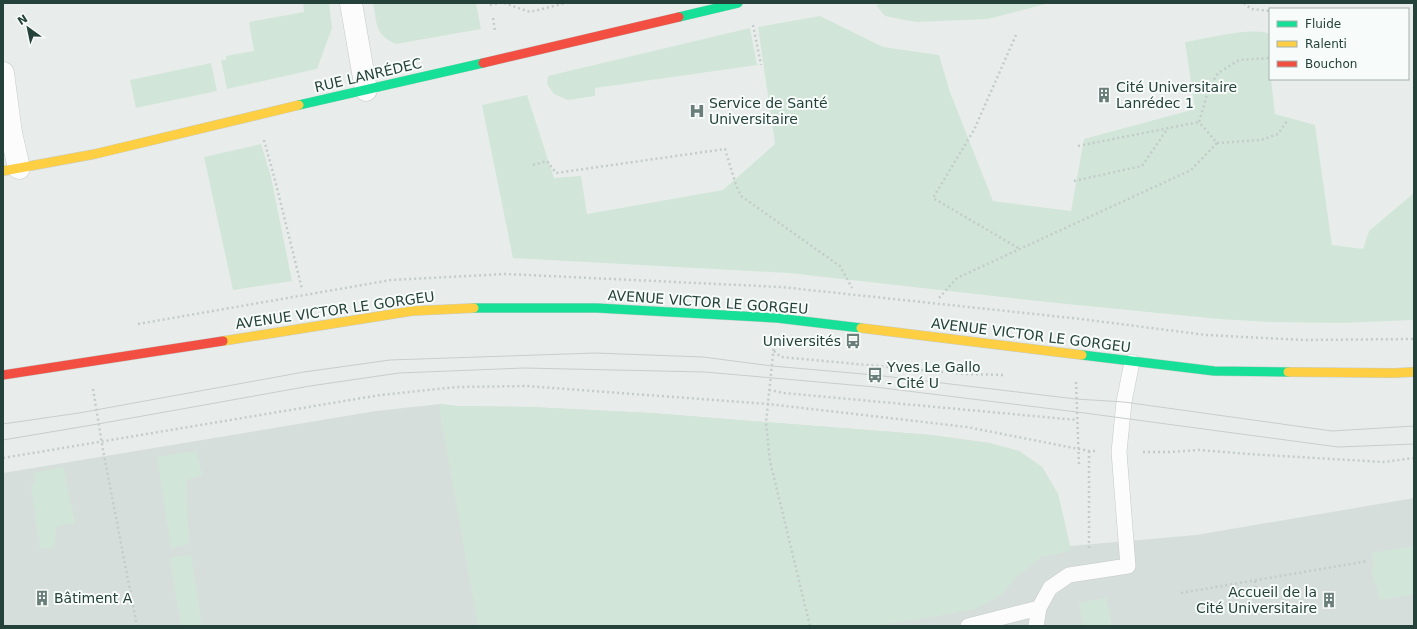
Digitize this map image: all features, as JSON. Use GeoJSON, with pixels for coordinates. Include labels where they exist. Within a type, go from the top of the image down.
{"type":"FeatureCollection","features":[{"type":"Feature","properties":{"kind":"main road","name":"RUE LANRÉDEC"},"geometry":{"type":"LineString","coordinates":[[11,170],[82,157],[738,3]]}},
{"type":"Feature","properties":{"kind":"main road","name":"AVENUE VICTOR LE GORGEU"},"geometry":{"type":"LineString","coordinates":[[3,375],[412,311],[459,308],[535,307],[597,308],[777,318],[1214,371],[1414,372]]}},
{"type":"Feature","properties":{"kind":"street"},"geometry":{"type":"LineString","coordinates":[[351,3],[366,90]]}},
{"type":"Feature","properties":{"kind":"street"},"geometry":{"type":"LineString","coordinates":[[3,73],[12,133],[11,170]]}},
{"type":"Feature","properties":{"kind":"lane"},"geometry":{"type":"LineString","coordinates":[[1036,626],[1039,608],[1050,588],[1069,575],[1128,566],[1119,452],[1124,402],[1132,362]]}},
{"type":"Feature","properties":{"kind":"lane"},"geometry":{"type":"LineString","coordinates":[[968,626],[1039,608]]}},
{"type":"Feature","properties":{"kind":"path"},"geometry":{"type":"LineString","coordinates":[[490,5],[500,3]]}},
{"type":"Feature","properties":{"kind":"path"},"geometry":{"type":"LineString","coordinates":[[504,3],[530,12],[566,3]]}},
{"type":"Feature","properties":{"kind":"path"},"geometry":{"type":"LineString","coordinates":[[1244,3],[1251,9],[1269,11]]}},
{"type":"Feature","properties":{"kind":"path"},"geometry":{"type":"LineString","coordinates":[[493,18],[495,30]]}},
{"type":"Feature","properties":{"kind":"path"},"geometry":{"type":"LineString","coordinates":[[752,23],[761,65]]}},
{"type":"Feature","properties":{"kind":"path"},"geometry":{"type":"LineString","coordinates":[[1016,35],[974,130],[933,198],[1020,249]]}},
{"type":"Feature","properties":{"kind":"path"},"geometry":{"type":"LineString","coordinates":[[1199,122],[1209,88],[1218,73],[1239,60],[1269,58]]}},
{"type":"Feature","properties":{"kind":"path"},"geometry":{"type":"LineString","coordinates":[[939,298],[957,278],[1191,170],[1216,143],[1261,140],[1278,134],[1287,121]]}},
{"type":"Feature","properties":{"kind":"path"},"geometry":{"type":"LineString","coordinates":[[1199,122],[1216,143]]}},
{"type":"Feature","properties":{"kind":"path"},"geometry":{"type":"LineString","coordinates":[[1078,146],[1199,122]]}},
{"type":"Feature","properties":{"kind":"path"},"geometry":{"type":"LineString","coordinates":[[1074,181],[1142,166],[1168,128]]}},
{"type":"Feature","properties":{"kind":"path"},"geometry":{"type":"LineString","coordinates":[[263,139],[275,180],[302,289]]}},
{"type":"Feature","properties":{"kind":"path"},"geometry":{"type":"LineString","coordinates":[[533,165],[547,160],[556,173],[725,149],[741,196],[840,266],[852,288]]}},
{"type":"Feature","properties":{"kind":"path"},"geometry":{"type":"LineString","coordinates":[[774,351],[782,357],[964,374],[1004,375]]}},
{"type":"Feature","properties":{"kind":"path"},"geometry":{"type":"LineString","coordinates":[[773,357],[766,423],[770,461],[810,626]]}},
{"type":"Feature","properties":{"kind":"path"},"geometry":{"type":"LineString","coordinates":[[92,382],[103,441],[103,450],[137,626]]}},
{"type":"Feature","properties":{"kind":"path"},"geometry":{"type":"LineString","coordinates":[[1076,383],[1079,466]]}},
{"type":"Feature","properties":{"kind":"path"},"geometry":{"type":"LineString","coordinates":[[3,458],[380,395],[457,387],[526,386],[768,404],[967,426],[1089,451],[1171,452],[1199,450],[1383,462],[1414,458]]}},
{"type":"Feature","properties":{"kind":"path"},"geometry":{"type":"LineString","coordinates":[[769,390],[792,394],[1077,420]]}},
{"type":"Feature","properties":{"kind":"path"},"geometry":{"type":"LineString","coordinates":[[1089,451],[1089,572]]}},
{"type":"Feature","properties":{"kind":"path"},"geometry":{"type":"LineString","coordinates":[[1181,593],[1368,561]]}},
{"type":"Feature","properties":{"kind":"path"},"geometry":{"type":"LineString","coordinates":[[1255,581],[1256,589]]}},
{"type":"Feature","properties":{"kind":"shaded area"},"geometry":{"type":"Polygon","coordinates":[[[440,404],[457,406],[530,407],[651,413],[931,435],[989,443],[1019,451],[1042,467],[1058,494],[1070,546],[1196,535],[1414,498],[1414,626],[3,626],[3,473],[376,411],[440,404]]]}},
{"type":"Feature","properties":{"kind":"green space"},"geometry":{"type":"Polygon","coordinates":[[[303,3],[329,3],[332,28],[317,69],[227,89],[221,60],[226,60],[226,56],[254,51],[249,22],[304,12],[303,3]]]}},
{"type":"Feature","properties":{"kind":"green space"},"geometry":{"type":"Polygon","coordinates":[[[373,3],[476,3],[481,29],[396,44],[384,37],[378,28],[373,3]]]}},
{"type":"Feature","properties":{"kind":"green space"},"geometry":{"type":"Polygon","coordinates":[[[884,3],[1049,3],[988,19],[916,22],[885,16],[876,5],[884,3]]]}},
{"type":"Feature","properties":{"kind":"green space"},"geometry":{"type":"Polygon","coordinates":[[[820,16],[883,47],[939,55],[950,92],[993,201],[1071,211],[1084,139],[1195,109],[1185,42],[1241,32],[1253,31],[1269,34],[1269,80],[1271,80],[1275,114],[1315,125],[1332,245],[1363,249],[1369,231],[1414,193],[1414,320],[1341,323],[1269,322],[1219,319],[1047,302],[789,273],[513,258],[482,105],[527,95],[554,178],[581,176],[587,214],[723,190],[775,144],[758,27],[820,16]]]}},
{"type":"Feature","properties":{"kind":"green space"},"geometry":{"type":"Polygon","coordinates":[[[750,28],[757,65],[595,88],[595,96],[568,100],[554,94],[547,84],[548,76],[750,28]]]}},
{"type":"Feature","properties":{"kind":"green space"},"geometry":{"type":"Polygon","coordinates":[[[211,63],[217,91],[136,108],[130,80],[211,63]]]}},
{"type":"Feature","properties":{"kind":"green space"},"geometry":{"type":"Polygon","coordinates":[[[261,144],[271,177],[292,281],[233,290],[204,157],[261,144]]]}},
{"type":"Feature","properties":{"kind":"green space"},"geometry":{"type":"Polygon","coordinates":[[[440,404],[457,406],[530,407],[651,413],[931,435],[989,443],[1019,451],[1042,467],[1058,494],[1070,546],[1069,551],[1041,557],[1016,577],[1004,592],[975,609],[874,626],[478,626],[440,412],[440,404]]]}},
{"type":"Feature","properties":{"kind":"green space"},"geometry":{"type":"Polygon","coordinates":[[[196,451],[202,475],[186,480],[189,544],[171,548],[157,457],[196,451]]]}},
{"type":"Feature","properties":{"kind":"green space"},"geometry":{"type":"Polygon","coordinates":[[[63,467],[75,523],[59,525],[56,527],[55,547],[40,549],[31,487],[35,481],[33,473],[63,467]]]}},
{"type":"Feature","properties":{"kind":"green space"},"geometry":{"type":"Polygon","coordinates":[[[1414,546],[1414,594],[1380,600],[1371,569],[1374,565],[1372,553],[1414,546]]]}},
{"type":"Feature","properties":{"kind":"green space"},"geometry":{"type":"Polygon","coordinates":[[[191,555],[202,626],[181,626],[170,558],[191,555]]]}},
{"type":"Feature","properties":{"kind":"green space"},"geometry":{"type":"Polygon","coordinates":[[[1106,598],[1112,626],[1083,626],[1079,603],[1106,598]]]}},
{"type":"Feature","properties":{"kind":"tram line"},"geometry":{"type":"LineString","coordinates":[[3,424],[79,413],[304,372],[390,360],[595,353],[703,357],[772,366],[875,375],[1076,399],[1124,402],[1332,431],[1414,426]]}},
{"type":"Feature","properties":{"kind":"tram line"},"geometry":{"type":"LineString","coordinates":[[3,440],[310,386],[399,373],[524,368],[705,372],[875,387],[1338,447],[1414,444]]}},
{"type":"Feature","properties":{"kind":"traffic: fast"},"geometry":{"type":"LineString","coordinates":[[679,17],[738,3]]}},
{"type":"Feature","properties":{"kind":"traffic: fast"},"geometry":{"type":"LineString","coordinates":[[299,105],[483,63]]}},
{"type":"Feature","properties":{"kind":"traffic: fast"},"geometry":{"type":"LineString","coordinates":[[474,308],[597,308],[777,318],[861,328]]}},
{"type":"Feature","properties":{"kind":"traffic: fast"},"geometry":{"type":"LineString","coordinates":[[1082,355],[1214,371],[1288,372]]}},
{"type":"Feature","properties":{"kind":"traffic: slow"},"geometry":{"type":"LineString","coordinates":[[3,171],[95,154],[299,105]]}},
{"type":"Feature","properties":{"kind":"traffic: slow"},"geometry":{"type":"LineString","coordinates":[[223,341],[412,311],[474,308]]}},
{"type":"Feature","properties":{"kind":"traffic: slow"},"geometry":{"type":"LineString","coordinates":[[861,328],[1082,355]]}},
{"type":"Feature","properties":{"kind":"traffic: slow"},"geometry":{"type":"LineString","coordinates":[[1288,372],[1414,372]]}},
{"type":"Feature","properties":{"kind":"traffic: jam"},"geometry":{"type":"LineString","coordinates":[[483,63],[679,17]]}},
{"type":"Feature","properties":{"kind":"traffic: jam"},"geometry":{"type":"LineString","coordinates":[[3,375],[223,341]]}},
{"type":"Feature","properties":{"kind":"place","name":"Cité Universitaire Lanrédec 1"},"geometry":{"type":"Point","coordinates":[1104,95]}},
{"type":"Feature","properties":{"kind":"place","name":"Service de Santé Universitaire"},"geometry":{"type":"Point","coordinates":[697,111]}},
{"type":"Feature","properties":{"kind":"place","name":"Universités"},"geometry":{"type":"Point","coordinates":[853,341]}},
{"type":"Feature","properties":{"kind":"place","name":"Yves Le Gallo - Cité U"},"geometry":{"type":"Point","coordinates":[875,375]}},
{"type":"Feature","properties":{"kind":"place","name":"Bâtiment A"},"geometry":{"type":"Point","coordinates":[42,598]}},
{"type":"Feature","properties":{"kind":"place","name":"Accueil de la Cité Universitaire"},"geometry":{"type":"Point","coordinates":[1329,600]}}]}
